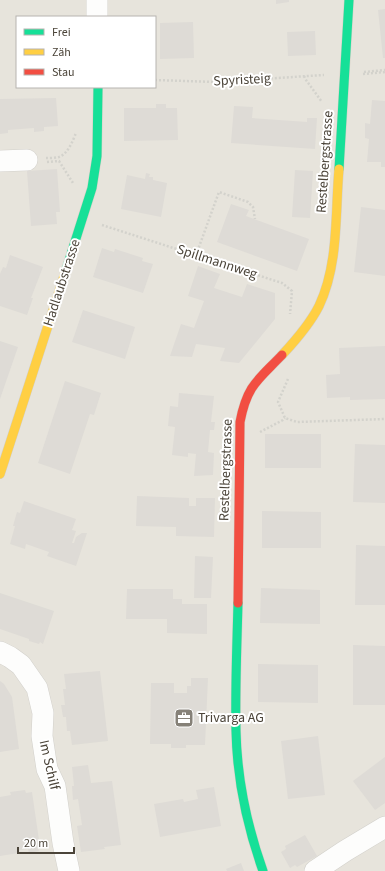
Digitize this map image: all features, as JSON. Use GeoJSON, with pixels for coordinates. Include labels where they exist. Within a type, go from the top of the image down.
{"type":"FeatureCollection","features":[{"type":"Feature","properties":{"kind":"street"},"geometry":{"type":"LineString","coordinates":[[97,0],[97,16]]}},
{"type":"Feature","properties":{"kind":"street","name":"Restelbergstrasse"},"geometry":{"type":"LineString","coordinates":[[263,871],[258,860],[245,812],[239,773],[236,731],[240,422],[244,404],[251,387],[304,330],[313,315],[322,298],[331,268],[343,113],[343,74],[349,0]]}},
{"type":"Feature","properties":{"kind":"street","name":"Hadlaubstrasse"},"geometry":{"type":"LineString","coordinates":[[0,474],[92,188],[97,156],[98,88]]}},
{"type":"Feature","properties":{"kind":"street"},"geometry":{"type":"LineString","coordinates":[[0,161],[36,161]]}},
{"type":"Feature","properties":{"kind":"street","name":"Im Schilf"},"geometry":{"type":"LineString","coordinates":[[0,652],[10,657],[20,665],[37,688],[43,712],[42,736],[47,769],[55,786],[63,843],[70,871]]}},
{"type":"Feature","properties":{"kind":"street"},"geometry":{"type":"LineString","coordinates":[[315,871],[385,827]]}},
{"type":"Feature","properties":{"kind":"path"},"geometry":{"type":"LineString","coordinates":[[356,72],[385,71]]}},
{"type":"Feature","properties":{"kind":"path"},"geometry":{"type":"LineString","coordinates":[[362,74],[385,71]]}},
{"type":"Feature","properties":{"kind":"path","name":"Spyristeig"},"geometry":{"type":"LineString","coordinates":[[156,80],[216,82],[329,74]]}},
{"type":"Feature","properties":{"kind":"path"},"geometry":{"type":"LineString","coordinates":[[304,76],[322,103]]}},
{"type":"Feature","properties":{"kind":"path"},"geometry":{"type":"LineString","coordinates":[[59,157],[70,144],[77,130]]}},
{"type":"Feature","properties":{"kind":"path"},"geometry":{"type":"LineString","coordinates":[[36,161],[59,161],[74,185]]}},
{"type":"Feature","properties":{"kind":"path"},"geometry":{"type":"LineString","coordinates":[[196,255],[219,192],[248,202],[253,207],[255,219]]}},
{"type":"Feature","properties":{"kind":"path","name":"Spillmannweg"},"geometry":{"type":"LineString","coordinates":[[96,223],[282,283],[292,291],[290,314]]}},
{"type":"Feature","properties":{"kind":"path"},"geometry":{"type":"LineString","coordinates":[[290,373],[278,402],[285,418],[298,422],[385,419]]}},
{"type":"Feature","properties":{"kind":"path"},"geometry":{"type":"LineString","coordinates":[[260,431],[285,418]]}},
{"type":"Feature","properties":{"kind":"shaded area"},"geometry":{"type":"Polygon","coordinates":[[[0,0],[385,0],[385,871],[0,871],[0,0]]]}},
{"type":"Feature","properties":{"kind":"building"},"geometry":{"type":"Polygon","coordinates":[[[276,0],[289,0],[289,2],[276,4],[276,0]]]}},
{"type":"Feature","properties":{"kind":"building"},"geometry":{"type":"Polygon","coordinates":[[[385,9],[385,58],[383,58],[378,10],[385,9]]]}},
{"type":"Feature","properties":{"kind":"building"},"geometry":{"type":"Polygon","coordinates":[[[193,22],[194,58],[160,59],[160,23],[193,22]]]}},
{"type":"Feature","properties":{"kind":"building"},"geometry":{"type":"Polygon","coordinates":[[[315,31],[316,55],[288,56],[287,32],[315,31]]]}},
{"type":"Feature","properties":{"kind":"building"},"geometry":{"type":"Polygon","coordinates":[[[56,98],[58,126],[44,127],[44,131],[34,132],[34,128],[8,130],[8,133],[0,134],[0,99],[56,98]]]}},
{"type":"Feature","properties":{"kind":"building"},"geometry":{"type":"Polygon","coordinates":[[[372,100],[385,101],[385,167],[381,167],[381,162],[367,162],[369,139],[365,138],[365,123],[370,124],[372,100]]]}},
{"type":"Feature","properties":{"kind":"building"},"geometry":{"type":"Polygon","coordinates":[[[156,104],[166,104],[166,108],[177,108],[178,140],[124,141],[124,108],[156,108],[156,104]]]}},
{"type":"Feature","properties":{"kind":"building"},"geometry":{"type":"Polygon","coordinates":[[[234,106],[253,107],[252,118],[307,122],[307,118],[317,118],[315,149],[231,143],[234,106]]]}},
{"type":"Feature","properties":{"kind":"building"},"geometry":{"type":"Polygon","coordinates":[[[57,169],[60,212],[56,212],[57,224],[31,226],[27,171],[57,169]]]}},
{"type":"Feature","properties":{"kind":"building"},"geometry":{"type":"Polygon","coordinates":[[[295,170],[313,171],[310,218],[292,217],[295,170]]]}},
{"type":"Feature","properties":{"kind":"building"},"geometry":{"type":"Polygon","coordinates":[[[146,173],[150,174],[149,177],[153,177],[153,180],[167,183],[161,217],[121,209],[127,175],[145,179],[146,173]]]}},
{"type":"Feature","properties":{"kind":"building"},"geometry":{"type":"Polygon","coordinates":[[[231,204],[249,210],[246,216],[309,239],[297,271],[217,242],[231,204]]]}},
{"type":"Feature","properties":{"kind":"building"},"geometry":{"type":"Polygon","coordinates":[[[361,207],[385,210],[385,276],[354,272],[361,207]]]}},
{"type":"Feature","properties":{"kind":"building"},"geometry":{"type":"Polygon","coordinates":[[[102,248],[114,252],[115,249],[143,258],[142,261],[153,264],[143,293],[93,277],[102,248]]]}},
{"type":"Feature","properties":{"kind":"building"},"geometry":{"type":"Polygon","coordinates":[[[10,255],[43,267],[31,298],[33,298],[27,315],[0,306],[0,274],[3,267],[6,268],[10,255]]]}},
{"type":"Feature","properties":{"kind":"building"},"geometry":{"type":"Polygon","coordinates":[[[198,266],[220,274],[214,288],[242,297],[247,284],[275,293],[275,319],[239,363],[220,361],[225,348],[196,344],[192,357],[170,356],[181,324],[194,328],[204,301],[188,296],[198,266]]]}},
{"type":"Feature","properties":{"kind":"building"},"geometry":{"type":"Polygon","coordinates":[[[83,310],[135,327],[125,359],[72,342],[83,310]]]}},
{"type":"Feature","properties":{"kind":"building"},"geometry":{"type":"Polygon","coordinates":[[[0,341],[18,347],[0,399],[0,341]]]}},
{"type":"Feature","properties":{"kind":"building"},"geometry":{"type":"Polygon","coordinates":[[[385,346],[385,399],[350,400],[350,397],[327,398],[326,375],[340,374],[339,348],[385,346]]]}},
{"type":"Feature","properties":{"kind":"building"},"geometry":{"type":"Polygon","coordinates":[[[65,381],[101,393],[94,415],[90,414],[70,474],[38,463],[65,381]]]}},
{"type":"Feature","properties":{"kind":"building"},"geometry":{"type":"Polygon","coordinates":[[[179,393],[214,396],[211,422],[215,422],[214,430],[210,430],[208,452],[214,453],[213,475],[194,476],[196,454],[188,453],[188,457],[172,455],[175,427],[168,426],[170,406],[178,407],[179,393]]]}},
{"type":"Feature","properties":{"kind":"building"},"geometry":{"type":"Polygon","coordinates":[[[265,434],[321,434],[321,468],[265,468],[265,434]]]}},
{"type":"Feature","properties":{"kind":"building"},"geometry":{"type":"Polygon","coordinates":[[[355,444],[385,445],[385,503],[353,502],[355,444]]]}},
{"type":"Feature","properties":{"kind":"building"},"geometry":{"type":"Polygon","coordinates":[[[137,496],[189,498],[189,506],[196,506],[196,498],[215,498],[214,537],[176,536],[176,527],[136,526],[137,496]]]}},
{"type":"Feature","properties":{"kind":"building"},"geometry":{"type":"Polygon","coordinates":[[[24,501],[76,519],[72,530],[76,531],[72,543],[74,543],[76,537],[82,533],[87,533],[76,566],[47,556],[49,552],[26,544],[25,549],[10,544],[17,512],[20,513],[24,501]]]}},
{"type":"Feature","properties":{"kind":"building"},"geometry":{"type":"Polygon","coordinates":[[[262,511],[321,512],[321,548],[262,548],[262,511]]]}},
{"type":"Feature","properties":{"kind":"building"},"geometry":{"type":"Polygon","coordinates":[[[356,545],[385,546],[385,605],[355,605],[356,545]]]}},
{"type":"Feature","properties":{"kind":"building"},"geometry":{"type":"Polygon","coordinates":[[[195,556],[213,557],[211,598],[194,598],[195,556]]]}},
{"type":"Feature","properties":{"kind":"building"},"geometry":{"type":"Polygon","coordinates":[[[261,588],[320,590],[320,624],[260,623],[261,588]]]}},
{"type":"Feature","properties":{"kind":"building"},"geometry":{"type":"Polygon","coordinates":[[[127,589],[173,589],[173,599],[182,599],[182,604],[207,604],[207,634],[167,633],[167,619],[126,619],[127,589]]]}},
{"type":"Feature","properties":{"kind":"building"},"geometry":{"type":"Polygon","coordinates":[[[0,593],[54,611],[43,644],[40,642],[39,644],[29,641],[29,639],[0,629],[0,593]]]}},
{"type":"Feature","properties":{"kind":"building"},"geometry":{"type":"Polygon","coordinates":[[[353,645],[385,646],[385,705],[353,705],[353,645]]]}},
{"type":"Feature","properties":{"kind":"building"},"geometry":{"type":"Polygon","coordinates":[[[258,664],[318,665],[318,703],[258,702],[258,664]]]}},
{"type":"Feature","properties":{"kind":"building"},"geometry":{"type":"Polygon","coordinates":[[[100,671],[108,741],[72,745],[70,731],[67,731],[66,717],[63,717],[61,705],[65,705],[63,689],[66,689],[64,674],[100,671]]]}},
{"type":"Feature","properties":{"kind":"building"},"geometry":{"type":"Polygon","coordinates":[[[191,678],[208,678],[205,745],[186,745],[186,748],[171,748],[171,744],[150,744],[151,683],[174,683],[174,693],[187,693],[187,686],[191,686],[191,678]]]}},
{"type":"Feature","properties":{"kind":"building"},"geometry":{"type":"Polygon","coordinates":[[[0,681],[4,684],[12,697],[19,749],[0,752],[0,681]]]}},
{"type":"Feature","properties":{"kind":"building"},"geometry":{"type":"Polygon","coordinates":[[[318,736],[325,795],[288,799],[281,741],[318,736]]]}},
{"type":"Feature","properties":{"kind":"building"},"geometry":{"type":"Polygon","coordinates":[[[385,757],[385,803],[375,810],[353,781],[385,757]]]}},
{"type":"Feature","properties":{"kind":"building"},"geometry":{"type":"Polygon","coordinates":[[[88,765],[91,783],[112,781],[121,845],[81,852],[77,826],[82,825],[78,799],[73,800],[72,786],[74,786],[72,767],[88,765]]]}},
{"type":"Feature","properties":{"kind":"building"},"geometry":{"type":"Polygon","coordinates":[[[214,787],[221,826],[160,837],[154,804],[183,799],[184,802],[198,799],[196,790],[214,787]]]}},
{"type":"Feature","properties":{"kind":"building"},"geometry":{"type":"Polygon","coordinates":[[[25,790],[26,793],[32,792],[40,847],[38,848],[39,851],[29,853],[28,849],[19,850],[19,853],[0,856],[0,797],[11,795],[10,792],[25,790]]]}},
{"type":"Feature","properties":{"kind":"building"},"geometry":{"type":"Polygon","coordinates":[[[305,835],[317,856],[297,867],[295,865],[290,868],[281,852],[286,849],[285,846],[305,835]]]}},
{"type":"Feature","properties":{"kind":"building"},"geometry":{"type":"Polygon","coordinates":[[[241,863],[244,871],[227,871],[226,869],[241,863]]]}},
{"type":"Feature","properties":{"kind":"traffic: fast"},"geometry":{"type":"LineString","coordinates":[[339,169],[349,0]]}},
{"type":"Feature","properties":{"kind":"traffic: fast"},"geometry":{"type":"LineString","coordinates":[[66,270],[92,188],[97,156],[98,88]]}},
{"type":"Feature","properties":{"kind":"traffic: fast"},"geometry":{"type":"LineString","coordinates":[[238,603],[236,667],[238,766],[252,837],[263,871]]}},
{"type":"Feature","properties":{"kind":"traffic: slow"},"geometry":{"type":"LineString","coordinates":[[282,355],[311,319],[319,306],[325,290],[330,273],[335,239],[339,169]]}},
{"type":"Feature","properties":{"kind":"traffic: slow"},"geometry":{"type":"LineString","coordinates":[[0,474],[66,270]]}},
{"type":"Feature","properties":{"kind":"traffic: jam"},"geometry":{"type":"LineString","coordinates":[[238,603],[240,422],[246,399],[250,391],[260,377],[282,355]]}},
{"type":"Feature","properties":{"kind":"place","name":"Trivarga AG"},"geometry":{"type":"Point","coordinates":[184,718]}}]}
